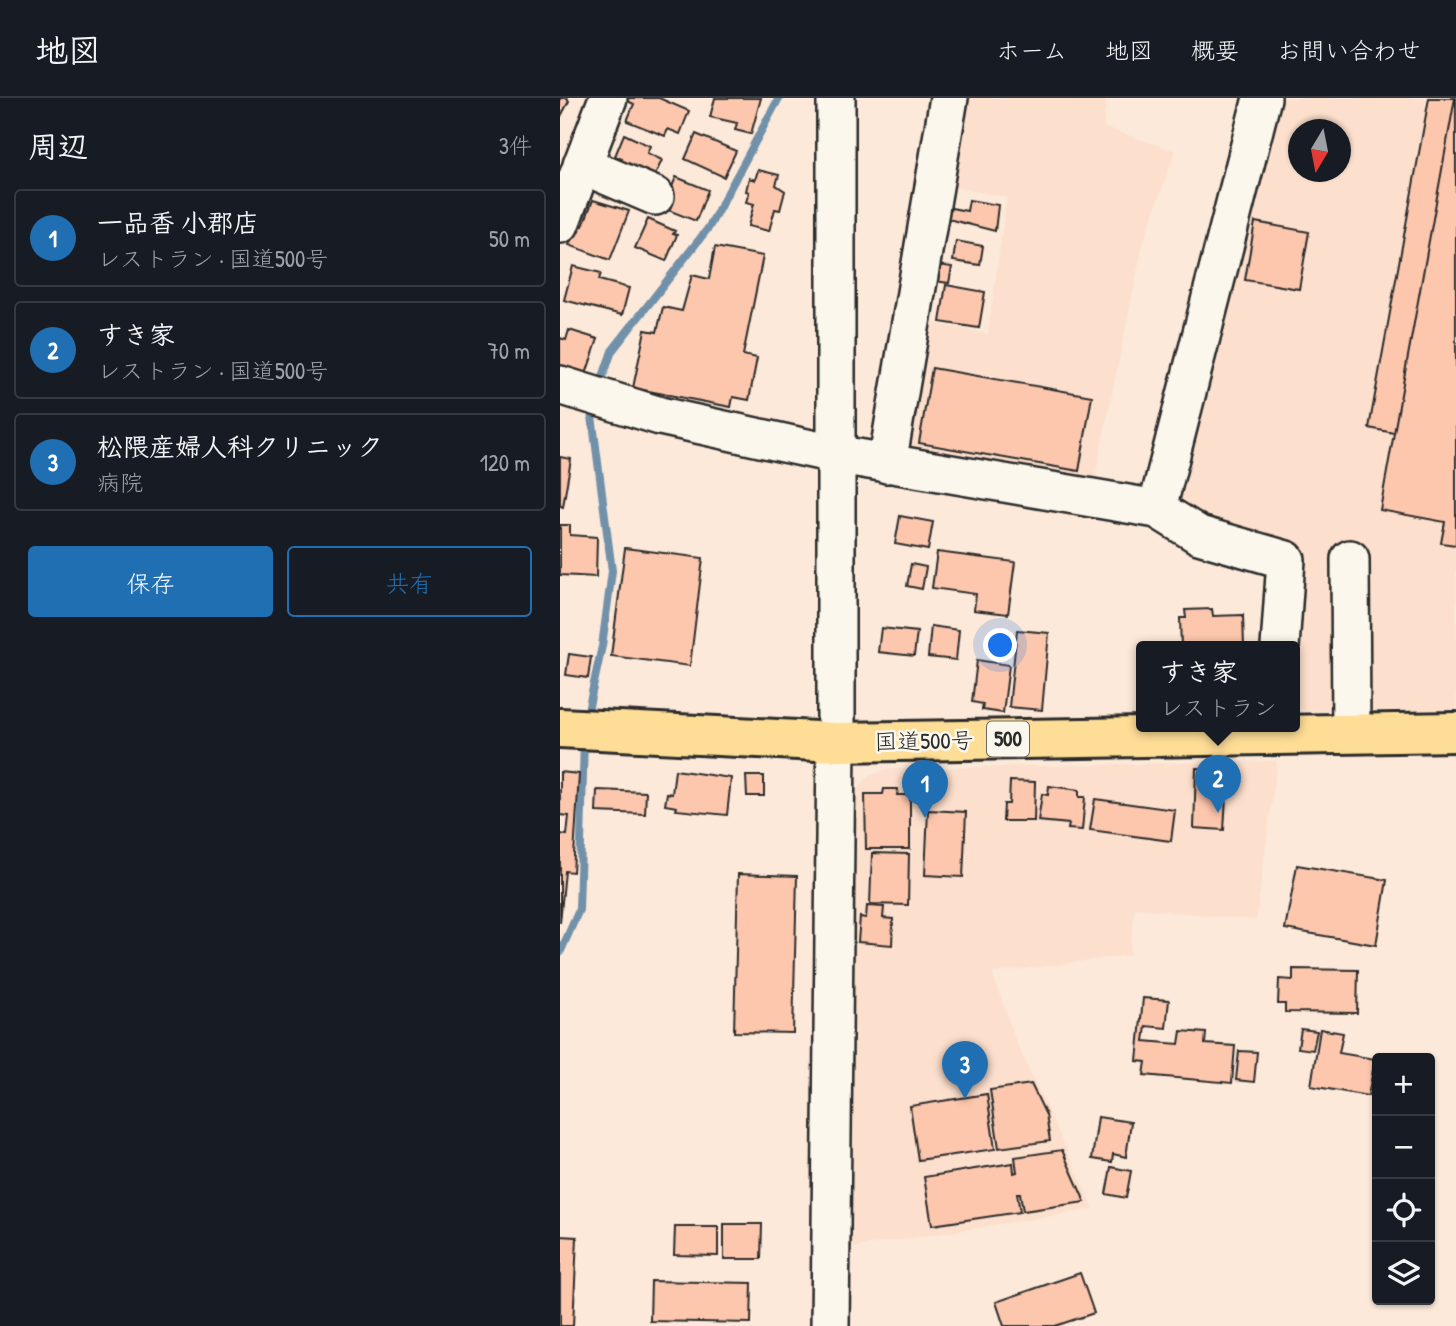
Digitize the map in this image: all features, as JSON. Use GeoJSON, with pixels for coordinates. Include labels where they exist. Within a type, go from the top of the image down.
{"type":"FeatureCollection","features":[{"type":"Feature","properties":{"kind":"highway","name":"国道500号"},"geometry":{"type":"LineString","coordinates":[[560,728],[836,742],[1201,732]]}},
{"type":"Feature","properties":{"kind":"highway","name":"国道500号"},"geometry":{"type":"LineString","coordinates":[[1300,731],[1456,732]]}},
{"type":"Feature","properties":{"kind":"street"},"geometry":{"type":"LineString","coordinates":[[560,224],[608,98]]}},
{"type":"Feature","properties":{"kind":"street"},"geometry":{"type":"LineString","coordinates":[[830,1326],[836,742],[836,98]]}},
{"type":"Feature","properties":{"kind":"street"},"geometry":{"type":"LineString","coordinates":[[887,464],[949,98]]}},
{"type":"Feature","properties":{"kind":"street"},"geometry":{"type":"LineString","coordinates":[[1157,509],[1262,98]]}},
{"type":"Feature","properties":{"kind":"street"},"geometry":{"type":"LineString","coordinates":[[582,165],[655,196]]}},
{"type":"Feature","properties":{"kind":"street"},"geometry":{"type":"LineString","coordinates":[[560,384],[660,416],[834,454],[1157,509],[1199,535],[1286,560],[1280,641]]}},
{"type":"Feature","properties":{"kind":"street"},"geometry":{"type":"LineString","coordinates":[[1350,559],[1352,733]]}},
{"type":"Feature","properties":{"kind":"shaded area"},"geometry":{"type":"Polygon","coordinates":[[[965,98],[1106,98],[1103,127],[1175,151],[1143,243],[1093,486],[907,451],[927,322],[988,334],[1007,197],[948,186],[965,98]]]}},
{"type":"Feature","properties":{"kind":"shaded area"},"geometry":{"type":"Polygon","coordinates":[[[1271,98],[1456,98],[1456,709],[1305,711],[1300,707],[1300,641],[1297,641],[1301,549],[1234,535],[1179,508],[1215,326],[1271,98]]]}},
{"type":"Feature","properties":{"kind":"shaded area"},"geometry":{"type":"Polygon","coordinates":[[[1277,761],[1256,920],[1135,908],[1129,955],[992,973],[1016,1042],[1094,1209],[849,1248],[849,1073],[856,792],[869,776],[888,769],[1277,761]]]}},
{"type":"Feature","properties":{"kind":"building"},"geometry":{"type":"Polygon","coordinates":[[[560,98],[567,98],[569,101],[560,118],[560,98]]]}},
{"type":"Feature","properties":{"kind":"building"},"geometry":{"type":"Polygon","coordinates":[[[621,98],[659,98],[689,111],[680,134],[668,129],[665,136],[627,121],[634,104],[621,98]]]}},
{"type":"Feature","properties":{"kind":"building"},"geometry":{"type":"Polygon","coordinates":[[[715,98],[761,98],[751,134],[735,130],[737,123],[710,117],[715,98]]]}},
{"type":"Feature","properties":{"kind":"building"},"geometry":{"type":"Polygon","coordinates":[[[1429,98],[1455,98],[1394,433],[1369,428],[1429,98]]]}},
{"type":"Feature","properties":{"kind":"building"},"geometry":{"type":"Polygon","coordinates":[[[1455,98],[1456,545],[1441,543],[1445,522],[1380,510],[1455,98]]]}},
{"type":"Feature","properties":{"kind":"building"},"geometry":{"type":"Polygon","coordinates":[[[624,134],[650,146],[647,153],[662,160],[652,182],[618,167],[622,159],[615,156],[624,134]]]}},
{"type":"Feature","properties":{"kind":"building"},"geometry":{"type":"Polygon","coordinates":[[[696,134],[736,151],[724,177],[685,159],[696,134]]]}},
{"type":"Feature","properties":{"kind":"building"},"geometry":{"type":"Polygon","coordinates":[[[758,170],[779,175],[776,185],[785,191],[780,210],[775,209],[769,231],[748,226],[754,204],[746,202],[749,192],[746,191],[749,178],[755,180],[758,170]]]}},
{"type":"Feature","properties":{"kind":"building"},"geometry":{"type":"Polygon","coordinates":[[[676,177],[708,190],[696,221],[668,210],[671,201],[667,199],[676,177]]]}},
{"type":"Feature","properties":{"kind":"building"},"geometry":{"type":"Polygon","coordinates":[[[593,200],[629,211],[610,260],[569,245],[577,224],[583,226],[593,200]]]}},
{"type":"Feature","properties":{"kind":"building"},"geometry":{"type":"Polygon","coordinates":[[[969,200],[998,205],[995,231],[944,218],[946,207],[967,211],[969,200]]]}},
{"type":"Feature","properties":{"kind":"building"},"geometry":{"type":"Polygon","coordinates":[[[648,219],[675,231],[673,234],[677,235],[666,261],[635,248],[648,219]]]}},
{"type":"Feature","properties":{"kind":"building"},"geometry":{"type":"Polygon","coordinates":[[[1255,222],[1309,232],[1299,289],[1245,280],[1255,222]]]}},
{"type":"Feature","properties":{"kind":"building"},"geometry":{"type":"Polygon","coordinates":[[[956,241],[983,246],[980,265],[953,261],[956,241]]]}},
{"type":"Feature","properties":{"kind":"building"},"geometry":{"type":"Polygon","coordinates":[[[715,247],[763,256],[743,355],[757,358],[749,400],[733,397],[731,407],[633,388],[645,330],[657,332],[663,307],[682,311],[692,275],[709,279],[715,247]]]}},
{"type":"Feature","properties":{"kind":"building"},"geometry":{"type":"Polygon","coordinates":[[[931,264],[952,267],[949,283],[928,280],[931,264]]]}},
{"type":"Feature","properties":{"kind":"building"},"geometry":{"type":"Polygon","coordinates":[[[573,266],[601,273],[599,280],[629,288],[622,315],[564,300],[573,266]]]}},
{"type":"Feature","properties":{"kind":"building"},"geometry":{"type":"Polygon","coordinates":[[[946,285],[985,292],[979,328],[940,322],[946,285]]]}},
{"type":"Feature","properties":{"kind":"building"},"geometry":{"type":"Polygon","coordinates":[[[569,330],[598,339],[584,380],[560,372],[560,338],[566,340],[569,330]]]}},
{"type":"Feature","properties":{"kind":"building"},"geometry":{"type":"Polygon","coordinates":[[[932,368],[1092,396],[1079,471],[919,443],[932,368]]]}},
{"type":"Feature","properties":{"kind":"building"},"geometry":{"type":"Polygon","coordinates":[[[560,457],[571,459],[563,507],[560,506],[560,457]]]}},
{"type":"Feature","properties":{"kind":"building"},"geometry":{"type":"Polygon","coordinates":[[[900,516],[933,522],[928,550],[895,544],[900,516]]]}},
{"type":"Feature","properties":{"kind":"building"},"geometry":{"type":"Polygon","coordinates":[[[560,525],[570,525],[570,535],[597,537],[596,577],[560,575],[560,525]]]}},
{"type":"Feature","properties":{"kind":"building"},"geometry":{"type":"Polygon","coordinates":[[[625,548],[703,558],[690,666],[611,656],[625,548]]]}},
{"type":"Feature","properties":{"kind":"building"},"geometry":{"type":"Polygon","coordinates":[[[937,552],[1015,562],[1008,614],[974,610],[976,594],[932,588],[937,552]]]}},
{"type":"Feature","properties":{"kind":"building"},"geometry":{"type":"Polygon","coordinates":[[[911,564],[926,567],[922,589],[907,586],[911,564]]]}},
{"type":"Feature","properties":{"kind":"building"},"geometry":{"type":"Polygon","coordinates":[[[1212,609],[1213,616],[1243,615],[1244,641],[1181,641],[1180,618],[1186,618],[1185,610],[1212,609]]]}},
{"type":"Feature","properties":{"kind":"building"},"geometry":{"type":"Polygon","coordinates":[[[931,626],[959,630],[956,660],[928,657],[931,626]]]}},
{"type":"Feature","properties":{"kind":"building"},"geometry":{"type":"Polygon","coordinates":[[[881,628],[917,632],[914,656],[878,652],[881,628]]]}},
{"type":"Feature","properties":{"kind":"building"},"geometry":{"type":"Polygon","coordinates":[[[1017,630],[1049,633],[1042,710],[1009,707],[1017,630]]]}},
{"type":"Feature","properties":{"kind":"building"},"geometry":{"type":"Polygon","coordinates":[[[569,654],[591,657],[588,678],[566,675],[569,654]]]}},
{"type":"Feature","properties":{"kind":"building"},"geometry":{"type":"Polygon","coordinates":[[[977,660],[1009,665],[1003,713],[982,710],[983,704],[972,702],[977,660]]]}},
{"type":"Feature","properties":{"kind":"building"},"geometry":{"type":"Polygon","coordinates":[[[1196,768],[1221,769],[1219,797],[1226,797],[1224,830],[1194,828],[1196,768]]]}},
{"type":"Feature","properties":{"kind":"building"},"geometry":{"type":"Polygon","coordinates":[[[675,770],[731,778],[727,815],[676,810],[677,807],[665,805],[667,793],[672,794],[675,770]]]}},
{"type":"Feature","properties":{"kind":"building"},"geometry":{"type":"Polygon","coordinates":[[[560,772],[579,774],[573,872],[565,871],[560,923],[560,834],[567,835],[569,816],[560,815],[560,772]]]}},
{"type":"Feature","properties":{"kind":"building"},"geometry":{"type":"Polygon","coordinates":[[[746,776],[764,776],[764,796],[747,796],[746,776]]]}},
{"type":"Feature","properties":{"kind":"building"},"geometry":{"type":"Polygon","coordinates":[[[1010,781],[1035,782],[1034,821],[1003,821],[1004,804],[1009,804],[1010,781]]]}},
{"type":"Feature","properties":{"kind":"building"},"geometry":{"type":"Polygon","coordinates":[[[1049,786],[1079,790],[1079,797],[1085,797],[1082,830],[1068,829],[1069,824],[1038,821],[1042,794],[1048,795],[1049,786]]]}},
{"type":"Feature","properties":{"kind":"building"},"geometry":{"type":"Polygon","coordinates":[[[884,789],[898,789],[897,795],[910,795],[910,849],[866,849],[865,794],[883,794],[884,789]]]}},
{"type":"Feature","properties":{"kind":"building"},"geometry":{"type":"Polygon","coordinates":[[[597,790],[646,792],[645,814],[596,812],[597,790]]]}},
{"type":"Feature","properties":{"kind":"building"},"geometry":{"type":"Polygon","coordinates":[[[1095,799],[1175,810],[1171,841],[1090,830],[1095,799]]]}},
{"type":"Feature","properties":{"kind":"building"},"geometry":{"type":"Polygon","coordinates":[[[928,810],[966,812],[963,877],[925,875],[928,810]]]}},
{"type":"Feature","properties":{"kind":"building"},"geometry":{"type":"Polygon","coordinates":[[[872,853],[909,854],[908,905],[870,904],[872,853]]]}},
{"type":"Feature","properties":{"kind":"building"},"geometry":{"type":"Polygon","coordinates":[[[1297,865],[1387,880],[1376,945],[1285,929],[1297,865]]]}},
{"type":"Feature","properties":{"kind":"building"},"geometry":{"type":"Polygon","coordinates":[[[738,874],[797,876],[793,1033],[734,1032],[738,874]]]}},
{"type":"Feature","properties":{"kind":"building"},"geometry":{"type":"Polygon","coordinates":[[[867,906],[884,907],[883,918],[893,919],[892,945],[858,942],[860,917],[866,918],[867,906]]]}},
{"type":"Feature","properties":{"kind":"building"},"geometry":{"type":"Polygon","coordinates":[[[1293,969],[1358,970],[1357,1013],[1285,1012],[1285,1004],[1278,1004],[1279,979],[1293,980],[1293,969]]]}},
{"type":"Feature","properties":{"kind":"building"},"geometry":{"type":"Polygon","coordinates":[[[1143,998],[1169,1000],[1166,1028],[1146,1026],[1144,1041],[1179,1044],[1181,1031],[1206,1033],[1205,1044],[1235,1046],[1232,1083],[1144,1075],[1146,1062],[1137,1061],[1143,998]]]}},
{"type":"Feature","properties":{"kind":"building"},"geometry":{"type":"Polygon","coordinates":[[[1301,1029],[1317,1031],[1313,1050],[1298,1048],[1301,1029]]]}},
{"type":"Feature","properties":{"kind":"building"},"geometry":{"type":"Polygon","coordinates":[[[1320,1029],[1343,1033],[1339,1053],[1372,1058],[1368,1096],[1311,1086],[1320,1029]]]}},
{"type":"Feature","properties":{"kind":"building"},"geometry":{"type":"Polygon","coordinates":[[[1239,1051],[1257,1052],[1254,1082],[1236,1080],[1239,1051]]]}},
{"type":"Feature","properties":{"kind":"building"},"geometry":{"type":"Polygon","coordinates":[[[1031,1084],[1046,1115],[1050,1141],[999,1148],[990,1090],[1031,1084]]]}},
{"type":"Feature","properties":{"kind":"building"},"geometry":{"type":"Polygon","coordinates":[[[987,1094],[995,1149],[918,1160],[910,1106],[987,1094]]]}},
{"type":"Feature","properties":{"kind":"building"},"geometry":{"type":"Polygon","coordinates":[[[1098,1117],[1131,1122],[1126,1157],[1113,1154],[1112,1162],[1092,1159],[1098,1117]]]}},
{"type":"Feature","properties":{"kind":"building"},"geometry":{"type":"Polygon","coordinates":[[[1062,1150],[1085,1202],[1023,1211],[1020,1193],[1017,1193],[1020,1212],[932,1225],[924,1177],[1013,1163],[1014,1173],[1017,1172],[1015,1157],[1062,1150]]]}},
{"type":"Feature","properties":{"kind":"building"},"geometry":{"type":"Polygon","coordinates":[[[1111,1167],[1131,1171],[1126,1198],[1106,1194],[1111,1167]]]}},
{"type":"Feature","properties":{"kind":"building"},"geometry":{"type":"Polygon","coordinates":[[[724,1224],[762,1224],[761,1259],[724,1259],[724,1224]]]}},
{"type":"Feature","properties":{"kind":"building"},"geometry":{"type":"Polygon","coordinates":[[[675,1227],[718,1227],[718,1256],[674,1255],[675,1227]]]}},
{"type":"Feature","properties":{"kind":"building"},"geometry":{"type":"Polygon","coordinates":[[[560,1236],[577,1237],[573,1326],[560,1326],[560,1236]]]}},
{"type":"Feature","properties":{"kind":"building"},"geometry":{"type":"Polygon","coordinates":[[[1080,1273],[1094,1313],[1055,1326],[1004,1326],[996,1302],[1080,1273]]]}},
{"type":"Feature","properties":{"kind":"building"},"geometry":{"type":"Polygon","coordinates":[[[651,1281],[752,1283],[751,1323],[650,1321],[651,1281]]]}},
{"type":"Feature","properties":{"kind":"waterway"},"geometry":{"type":"LineString","coordinates":[[599,388],[612,351],[709,227],[779,98]]}},
{"type":"Feature","properties":{"kind":"waterway"},"geometry":{"type":"LineString","coordinates":[[586,720],[602,646],[612,571],[592,416],[595,404]]}},
{"type":"Feature","properties":{"kind":"waterway"},"geometry":{"type":"LineString","coordinates":[[560,953],[579,910],[584,740]]}},
{"type":"Feature","properties":{"kind":"place","name":"すき家"},"geometry":{"type":"Point","coordinates":[1218,813]}},
{"type":"Feature","properties":{"kind":"place","name":"一品香 小郡店"},"geometry":{"type":"Point","coordinates":[925,818]}},
{"type":"Feature","properties":{"kind":"place","name":"松隈産婦人科クリニック"},"geometry":{"type":"Point","coordinates":[965,1099]}}]}
